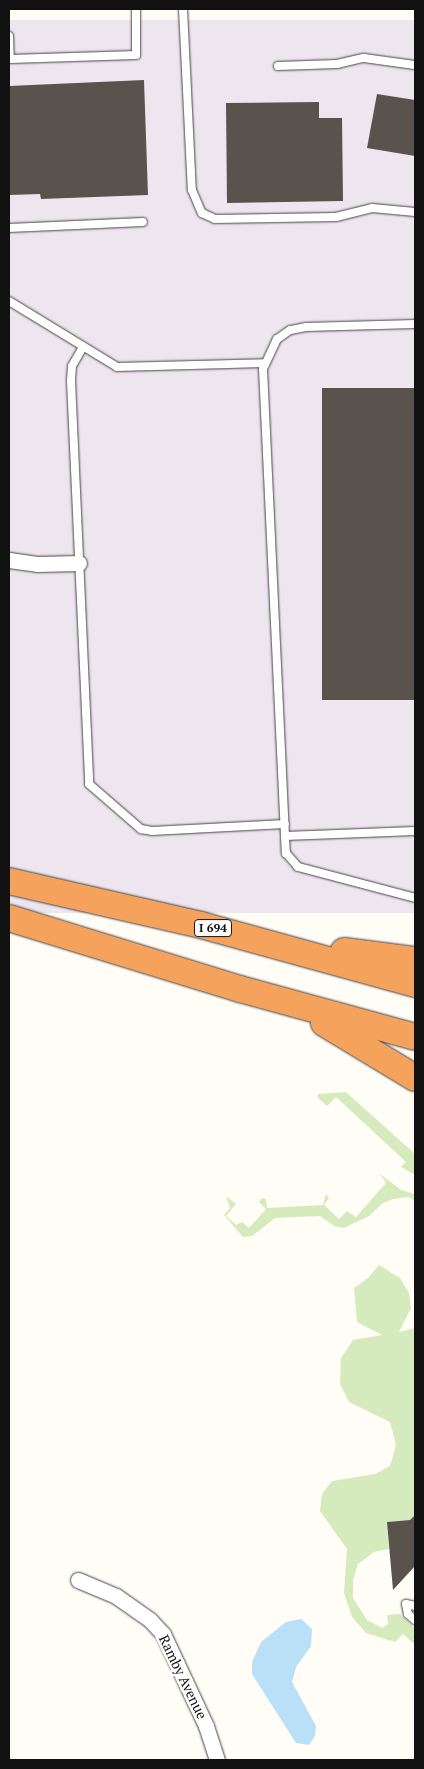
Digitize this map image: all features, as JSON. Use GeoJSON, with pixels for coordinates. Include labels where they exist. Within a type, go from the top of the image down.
{"type":"FeatureCollection","features":[{"type":"Feature","properties":{"kind":"highway","name":"I 694"},"geometry":{"type":"LineString","coordinates":[[9,881],[222,931],[415,984]]}},
{"type":"Feature","properties":{"kind":"highway"},"geometry":{"type":"LineString","coordinates":[[9,918],[240,989],[415,1037]]}},
{"type":"Feature","properties":{"kind":"highway"},"geometry":{"type":"LineString","coordinates":[[222,931],[415,960]]}},
{"type":"Feature","properties":{"kind":"highway"},"geometry":{"type":"LineString","coordinates":[[240,989],[325,1023],[415,1078]]}},
{"type":"Feature","properties":{"kind":"street"},"geometry":{"type":"LineString","coordinates":[[9,560],[37,564],[79,563]]}},
{"type":"Feature","properties":{"kind":"street","name":"Ramby Avenue"},"geometry":{"type":"LineString","coordinates":[[78,1580],[116,1596],[150,1620],[163,1634],[206,1726],[216,1760]]}},
{"type":"Feature","properties":{"kind":"lane"},"geometry":{"type":"LineString","coordinates":[[9,36],[10,59],[136,55],[136,9]]}},
{"type":"Feature","properties":{"kind":"lane"},"geometry":{"type":"LineString","coordinates":[[183,9],[192,190],[202,213],[215,218],[336,217],[372,208],[415,212]]}},
{"type":"Feature","properties":{"kind":"lane"},"geometry":{"type":"LineString","coordinates":[[278,66],[336,64],[364,58],[415,65]]}},
{"type":"Feature","properties":{"kind":"lane"},"geometry":{"type":"LineString","coordinates":[[9,228],[143,222]]}},
{"type":"Feature","properties":{"kind":"lane"},"geometry":{"type":"LineString","coordinates":[[9,301],[117,367],[266,363]]}},
{"type":"Feature","properties":{"kind":"lane"},"geometry":{"type":"LineString","coordinates":[[415,324],[306,327],[290,330],[277,339],[263,369],[286,853],[298,867],[415,898]]}},
{"type":"Feature","properties":{"kind":"lane"},"geometry":{"type":"LineString","coordinates":[[83,347],[72,366],[71,381],[89,784],[141,829],[152,831],[285,824]]}},
{"type":"Feature","properties":{"kind":"lane"},"geometry":{"type":"LineString","coordinates":[[285,836],[415,831]]}},
{"type":"Feature","properties":{"kind":"lane"},"geometry":{"type":"LineString","coordinates":[[415,1606],[406,1604],[408,1614],[415,1620]]}},
{"type":"Feature","properties":{"kind":"shaded area"},"geometry":{"type":"Polygon","coordinates":[[[9,20],[415,20],[415,913],[9,913],[9,20]]]}},
{"type":"Feature","properties":{"kind":"green space"},"geometry":{"type":"Polygon","coordinates":[[[346,1092],[415,1154],[415,1175],[401,1167],[406,1162],[336,1097],[327,1106],[317,1097],[318,1094],[346,1092]]]}},
{"type":"Feature","properties":{"kind":"green space"},"geometry":{"type":"Polygon","coordinates":[[[380,1174],[401,1190],[415,1194],[415,1201],[408,1197],[393,1199],[383,1203],[369,1216],[344,1228],[334,1226],[320,1216],[275,1218],[252,1236],[243,1237],[224,1215],[230,1208],[226,1196],[236,1204],[226,1216],[236,1225],[242,1222],[249,1228],[266,1209],[259,1202],[262,1198],[266,1199],[267,1208],[323,1205],[326,1194],[329,1198],[324,1205],[339,1219],[347,1211],[356,1217],[386,1183],[380,1174]]]}},
{"type":"Feature","properties":{"kind":"green space"},"geometry":{"type":"Polygon","coordinates":[[[379,1265],[400,1278],[409,1293],[411,1308],[399,1332],[415,1328],[415,1515],[410,1520],[387,1522],[389,1549],[374,1552],[358,1564],[353,1580],[353,1598],[367,1620],[382,1628],[388,1624],[387,1615],[400,1614],[415,1628],[415,1645],[403,1634],[395,1642],[366,1633],[352,1617],[344,1593],[347,1549],[320,1511],[322,1494],[332,1481],[375,1474],[390,1466],[396,1445],[390,1422],[349,1402],[340,1384],[341,1358],[353,1340],[382,1335],[357,1322],[354,1288],[368,1278],[379,1265]]]}},
{"type":"Feature","properties":{"kind":"water"},"geometry":{"type":"Polygon","coordinates":[[[301,1619],[312,1629],[311,1646],[296,1667],[292,1682],[316,1726],[315,1736],[309,1745],[296,1743],[252,1674],[252,1662],[261,1642],[286,1622],[301,1619]]]}},
{"type":"Feature","properties":{"kind":"building"},"geometry":{"type":"Polygon","coordinates":[[[144,80],[148,195],[41,199],[40,194],[9,195],[9,86],[144,80]]]}},
{"type":"Feature","properties":{"kind":"building"},"geometry":{"type":"Polygon","coordinates":[[[377,94],[415,100],[415,156],[367,148],[377,94]]]}},
{"type":"Feature","properties":{"kind":"building"},"geometry":{"type":"Polygon","coordinates":[[[319,102],[319,118],[342,118],[343,201],[227,203],[226,103],[319,102]]]}},
{"type":"Feature","properties":{"kind":"building"},"geometry":{"type":"Polygon","coordinates":[[[322,388],[415,388],[415,700],[322,700],[322,388]]]}},
{"type":"Feature","properties":{"kind":"building"},"geometry":{"type":"Polygon","coordinates":[[[415,1515],[415,1566],[393,1590],[387,1522],[410,1520],[415,1515]]]}}]}
